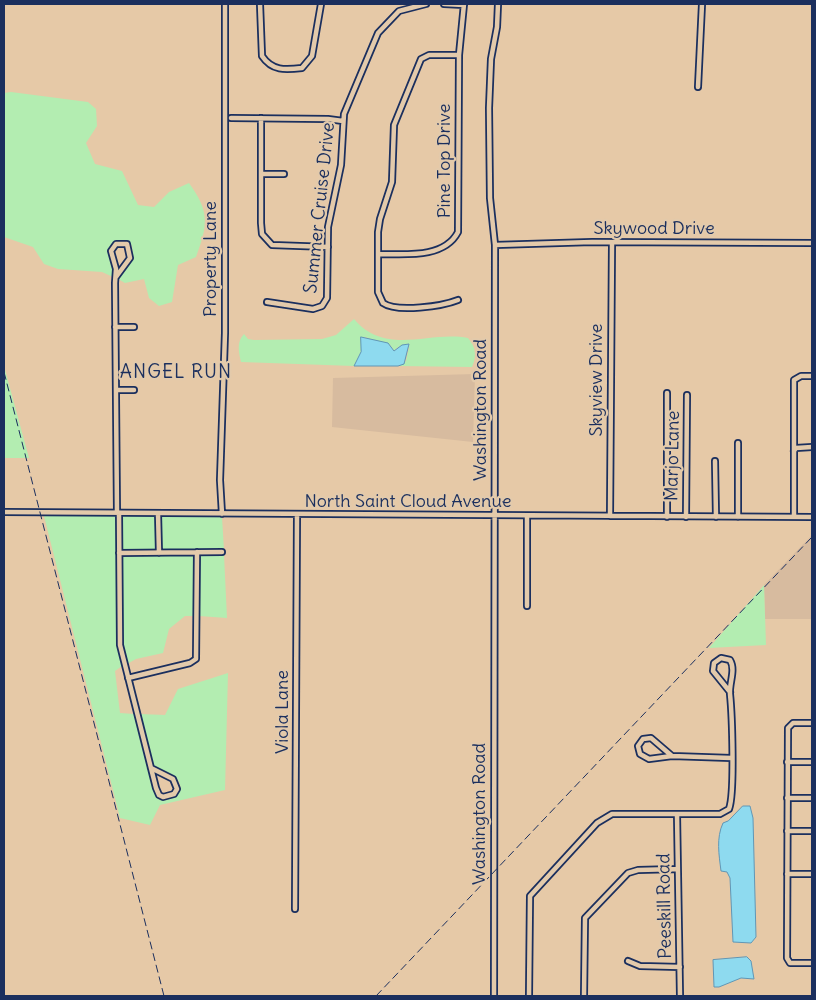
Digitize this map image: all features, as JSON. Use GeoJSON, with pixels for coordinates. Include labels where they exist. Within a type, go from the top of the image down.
{"type":"FeatureCollection","features":[{"type":"Feature","properties":{"kind":"street","name":"Property Lane"},"geometry":{"type":"LineString","coordinates":[[222,514],[220,480],[224,410],[225,333],[225,4]]}},
{"type":"Feature","properties":{"kind":"street"},"geometry":{"type":"LineString","coordinates":[[260,4],[262,56],[274,68],[286,70],[302,68],[312,56],[321,4]]}},
{"type":"Feature","properties":{"kind":"street"},"geometry":{"type":"LineString","coordinates":[[402,4],[404,9]]}},
{"type":"Feature","properties":{"kind":"street","name":"Summer Cruise Drive"},"geometry":{"type":"LineString","coordinates":[[267,302],[313,309],[322,306],[327,298],[329,219],[342,165],[343,121],[378,33],[404,9],[426,4]]}},
{"type":"Feature","properties":{"kind":"street"},"geometry":{"type":"LineString","coordinates":[[444,4],[464,4]]}},
{"type":"Feature","properties":{"kind":"street","name":"Pine Top Drive"},"geometry":{"type":"LineString","coordinates":[[379,254],[428,252],[448,244],[458,232],[459,55],[464,4]]}},
{"type":"Feature","properties":{"kind":"street","name":"Washington Road"},"geometry":{"type":"LineString","coordinates":[[494,996],[495,245],[490,198],[489,108],[491,59],[498,4]]}},
{"type":"Feature","properties":{"kind":"street"},"geometry":{"type":"LineString","coordinates":[[698,87],[702,4]]}},
{"type":"Feature","properties":{"kind":"street"},"geometry":{"type":"LineString","coordinates":[[458,300],[446,305],[394,308],[388,307],[380,301],[378,292],[380,220],[392,174],[394,125],[416,67],[421,59],[429,55],[459,55]]}},
{"type":"Feature","properties":{"kind":"street"},"geometry":{"type":"LineString","coordinates":[[231,118],[343,121]]}},
{"type":"Feature","properties":{"kind":"street"},"geometry":{"type":"LineString","coordinates":[[261,118],[262,234],[267,242],[272,245],[328,246]]}},
{"type":"Feature","properties":{"kind":"street"},"geometry":{"type":"LineString","coordinates":[[261,174],[284,174]]}},
{"type":"Feature","properties":{"kind":"street","name":"Skywood Drive"},"geometry":{"type":"LineString","coordinates":[[495,245],[812,243]]}},
{"type":"Feature","properties":{"kind":"street"},"geometry":{"type":"LineString","coordinates":[[116,277],[130,258],[130,250],[127,244],[116,244],[112,251],[116,277],[119,641],[151,768],[159,796],[169,798],[177,789],[173,779],[151,768]]}},
{"type":"Feature","properties":{"kind":"street","name":"Skyview Drive"},"geometry":{"type":"LineString","coordinates":[[610,516],[612,244]]}},
{"type":"Feature","properties":{"kind":"street"},"geometry":{"type":"LineString","coordinates":[[115,327],[134,327]]}},
{"type":"Feature","properties":{"kind":"street"},"geometry":{"type":"LineString","coordinates":[[794,517],[794,380],[801,376],[812,376]]}},
{"type":"Feature","properties":{"kind":"street"},"geometry":{"type":"LineString","coordinates":[[116,390],[134,390]]}},
{"type":"Feature","properties":{"kind":"street"},"geometry":{"type":"LineString","coordinates":[[667,393],[668,517]]}},
{"type":"Feature","properties":{"kind":"street","name":"Marjo Lane"},"geometry":{"type":"LineString","coordinates":[[686,517],[687,395]]}},
{"type":"Feature","properties":{"kind":"street"},"geometry":{"type":"LineString","coordinates":[[738,442],[738,517]]}},
{"type":"Feature","properties":{"kind":"street"},"geometry":{"type":"LineString","coordinates":[[794,451],[796,448],[812,448]]}},
{"type":"Feature","properties":{"kind":"street"},"geometry":{"type":"LineString","coordinates":[[715,461],[716,517]]}},
{"type":"Feature","properties":{"kind":"street","name":"North Saint Cloud Avenue"},"geometry":{"type":"LineString","coordinates":[[4,512],[812,517]]}},
{"type":"Feature","properties":{"kind":"street"},"geometry":{"type":"LineString","coordinates":[[158,513],[159,553]]}},
{"type":"Feature","properties":{"kind":"street","name":"Viola Lane"},"geometry":{"type":"LineString","coordinates":[[295,908],[298,515]]}},
{"type":"Feature","properties":{"kind":"street"},"geometry":{"type":"LineString","coordinates":[[527,516],[527,606]]}},
{"type":"Feature","properties":{"kind":"street"},"geometry":{"type":"LineString","coordinates":[[128,678],[190,663],[196,659],[197,552]]}},
{"type":"Feature","properties":{"kind":"street"},"geometry":{"type":"LineString","coordinates":[[119,553],[222,552]]}},
{"type":"Feature","properties":{"kind":"street"},"geometry":{"type":"LineString","coordinates":[[529,996],[529,903],[534,890],[597,823],[607,816],[726,812],[730,805],[730,692],[733,666],[730,660],[721,658],[714,663],[713,671],[730,692]]}},
{"type":"Feature","properties":{"kind":"street"},"geometry":{"type":"LineString","coordinates":[[812,723],[793,723],[788,728],[787,762],[788,960],[793,963],[812,964]]}},
{"type":"Feature","properties":{"kind":"street"},"geometry":{"type":"LineString","coordinates":[[672,756],[651,738],[643,739],[638,744],[638,752],[646,758],[672,756],[731,758]]}},
{"type":"Feature","properties":{"kind":"street"},"geometry":{"type":"LineString","coordinates":[[787,762],[812,762]]}},
{"type":"Feature","properties":{"kind":"street"},"geometry":{"type":"LineString","coordinates":[[787,798],[812,798]]}},
{"type":"Feature","properties":{"kind":"street","name":"Peeskill Road"},"geometry":{"type":"LineString","coordinates":[[678,814],[677,869],[680,996]]}},
{"type":"Feature","properties":{"kind":"street"},"geometry":{"type":"LineString","coordinates":[[787,831],[812,831]]}},
{"type":"Feature","properties":{"kind":"street"},"geometry":{"type":"LineString","coordinates":[[584,996],[585,918],[628,874],[638,870],[677,869]]}},
{"type":"Feature","properties":{"kind":"street"},"geometry":{"type":"LineString","coordinates":[[787,874],[812,874]]}},
{"type":"Feature","properties":{"kind":"street"},"geometry":{"type":"LineString","coordinates":[[628,961],[640,966],[680,967]]}},
{"type":"Feature","properties":{"kind":"shaded area"},"geometry":{"type":"Polygon","coordinates":[[[475,374],[473,442],[332,427],[333,378],[475,374]]]}},
{"type":"Feature","properties":{"kind":"shaded area"},"geometry":{"type":"Polygon","coordinates":[[[812,535],[812,619],[765,619],[764,585],[812,535]]]}},
{"type":"Feature","properties":{"kind":"green space"},"geometry":{"type":"Polygon","coordinates":[[[11,92],[88,102],[96,109],[97,126],[86,143],[95,164],[122,171],[138,205],[154,207],[169,192],[189,183],[201,202],[204,211],[205,227],[196,257],[178,265],[172,302],[159,306],[149,298],[144,279],[125,283],[118,279],[133,258],[132,246],[128,242],[115,242],[110,250],[113,277],[102,272],[58,269],[44,264],[33,247],[4,237],[4,93],[11,92]]]}},
{"type":"Feature","properties":{"kind":"green space"},"geometry":{"type":"Polygon","coordinates":[[[354,319],[367,330],[380,337],[394,340],[454,336],[468,338],[474,348],[474,363],[472,367],[398,366],[406,361],[409,347],[398,347],[394,351],[390,345],[365,337],[361,352],[354,366],[241,362],[239,344],[244,334],[248,339],[254,340],[322,339],[336,335],[354,319]]]}},
{"type":"Feature","properties":{"kind":"green space"},"geometry":{"type":"Polygon","coordinates":[[[4,366],[29,458],[4,458],[4,366]]]}},
{"type":"Feature","properties":{"kind":"green space"},"geometry":{"type":"Polygon","coordinates":[[[116,515],[116,641],[122,666],[115,671],[120,713],[134,714],[148,769],[158,798],[169,799],[174,797],[180,790],[180,786],[175,777],[153,767],[140,714],[165,715],[178,689],[228,673],[225,790],[160,805],[150,825],[120,818],[44,516],[116,515]]]}},
{"type":"Feature","properties":{"kind":"green space"},"geometry":{"type":"Polygon","coordinates":[[[121,515],[155,516],[156,550],[121,551],[121,515]]]}},
{"type":"Feature","properties":{"kind":"green space"},"geometry":{"type":"Polygon","coordinates":[[[161,516],[222,517],[224,550],[161,550],[161,516]]]}},
{"type":"Feature","properties":{"kind":"green space"},"geometry":{"type":"Polygon","coordinates":[[[121,555],[195,555],[194,616],[185,616],[169,629],[163,653],[136,659],[127,664],[122,645],[121,555]]]}},
{"type":"Feature","properties":{"kind":"green space"},"geometry":{"type":"Polygon","coordinates":[[[200,555],[224,555],[227,618],[199,616],[200,555]]]}},
{"type":"Feature","properties":{"kind":"green space"},"geometry":{"type":"Polygon","coordinates":[[[764,585],[766,645],[709,648],[764,585]]]}},
{"type":"Feature","properties":{"kind":"water"},"geometry":{"type":"Polygon","coordinates":[[[361,337],[388,343],[394,351],[402,345],[409,344],[404,364],[398,366],[354,366],[361,352],[361,337]]]}},
{"type":"Feature","properties":{"kind":"water"},"geometry":{"type":"Polygon","coordinates":[[[743,806],[750,806],[753,818],[756,937],[751,943],[733,942],[730,878],[727,872],[721,871],[719,853],[719,835],[723,823],[728,821],[743,806]]]}},
{"type":"Feature","properties":{"kind":"water"},"geometry":{"type":"Polygon","coordinates":[[[747,957],[751,961],[754,979],[741,978],[719,987],[714,987],[713,960],[747,957]]]}},
{"type":"Feature","properties":{"kind":"railway"},"geometry":{"type":"LineString","coordinates":[[4,372],[164,996]]}},
{"type":"Feature","properties":{"kind":"railway"},"geometry":{"type":"LineString","coordinates":[[376,996],[812,537]]}},
{"type":"Feature","properties":{"kind":"district","name":"ANGEL RUN"},"geometry":{"type":"Point","coordinates":[176,373]}}]}
